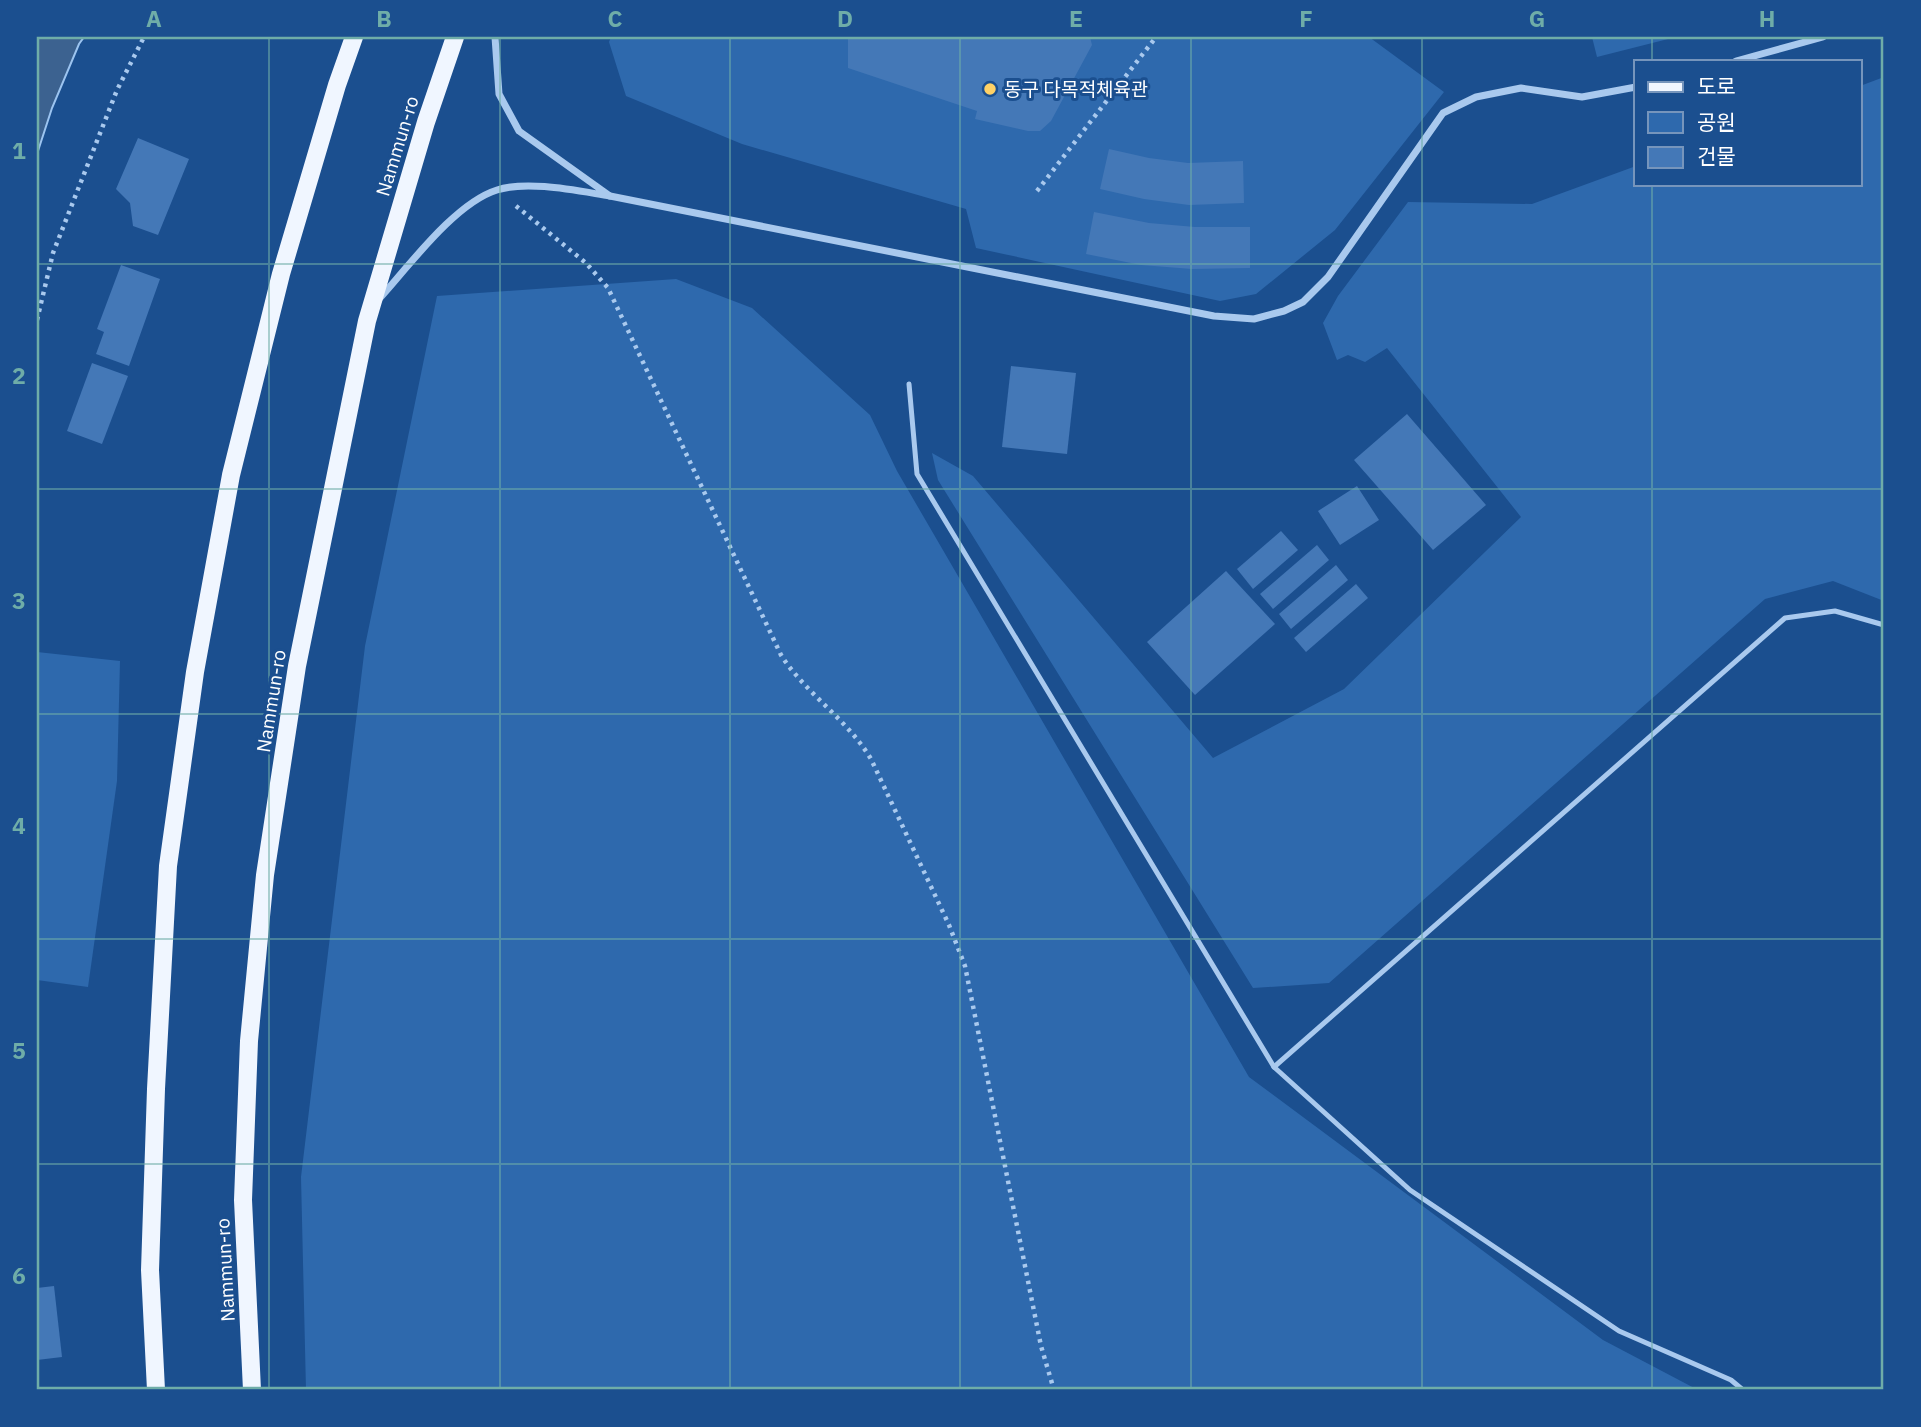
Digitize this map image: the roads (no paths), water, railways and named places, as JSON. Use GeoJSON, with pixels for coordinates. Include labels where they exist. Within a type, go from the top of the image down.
{"type":"FeatureCollection","features":[{"type":"Feature","properties":{"kind":"main road"},"geometry":{"type":"LineString","coordinates":[[156,1390],[150,1270],[156,1075],[168,866],[195,672],[231,475],[275,301],[337,85],[355,37]]}},
{"type":"Feature","properties":{"kind":"main road","name":"Nammun-ro"},"geometry":{"type":"LineString","coordinates":[[252,1390],[243,1200],[249,1041],[265,875],[297,666],[371,307],[426,122],[455,37]]}},
{"type":"Feature","properties":{"kind":"street"},"geometry":{"type":"LineString","coordinates":[[495,37],[499,94],[519,131],[610,195]]}},
{"type":"Feature","properties":{"kind":"street"},"geometry":{"type":"LineString","coordinates":[[1740,60],[1823,37]]}},
{"type":"Feature","properties":{"kind":"street"},"geometry":{"type":"LineString","coordinates":[[371,307],[461,210],[497,190],[536,186],[610,195],[1214,316],[1254,319],[1284,312],[1303,302],[1328,277],[1443,113],[1476,97],[1521,89],[1582,97],[1634,87]]}},
{"type":"Feature","properties":{"kind":"lane"},"geometry":{"type":"LineString","coordinates":[[909,384],[916,474],[1274,1067],[1410,1190],[1619,1331],[1731,1380],[1743,1390]]}},
{"type":"Feature","properties":{"kind":"lane"},"geometry":{"type":"LineString","coordinates":[[1274,1067],[1785,618],[1835,611],[1884,625]]}},
{"type":"Feature","properties":{"kind":"place","name":"동구 다목적체육관"},"geometry":{"type":"Point","coordinates":[990,89]}}]}
